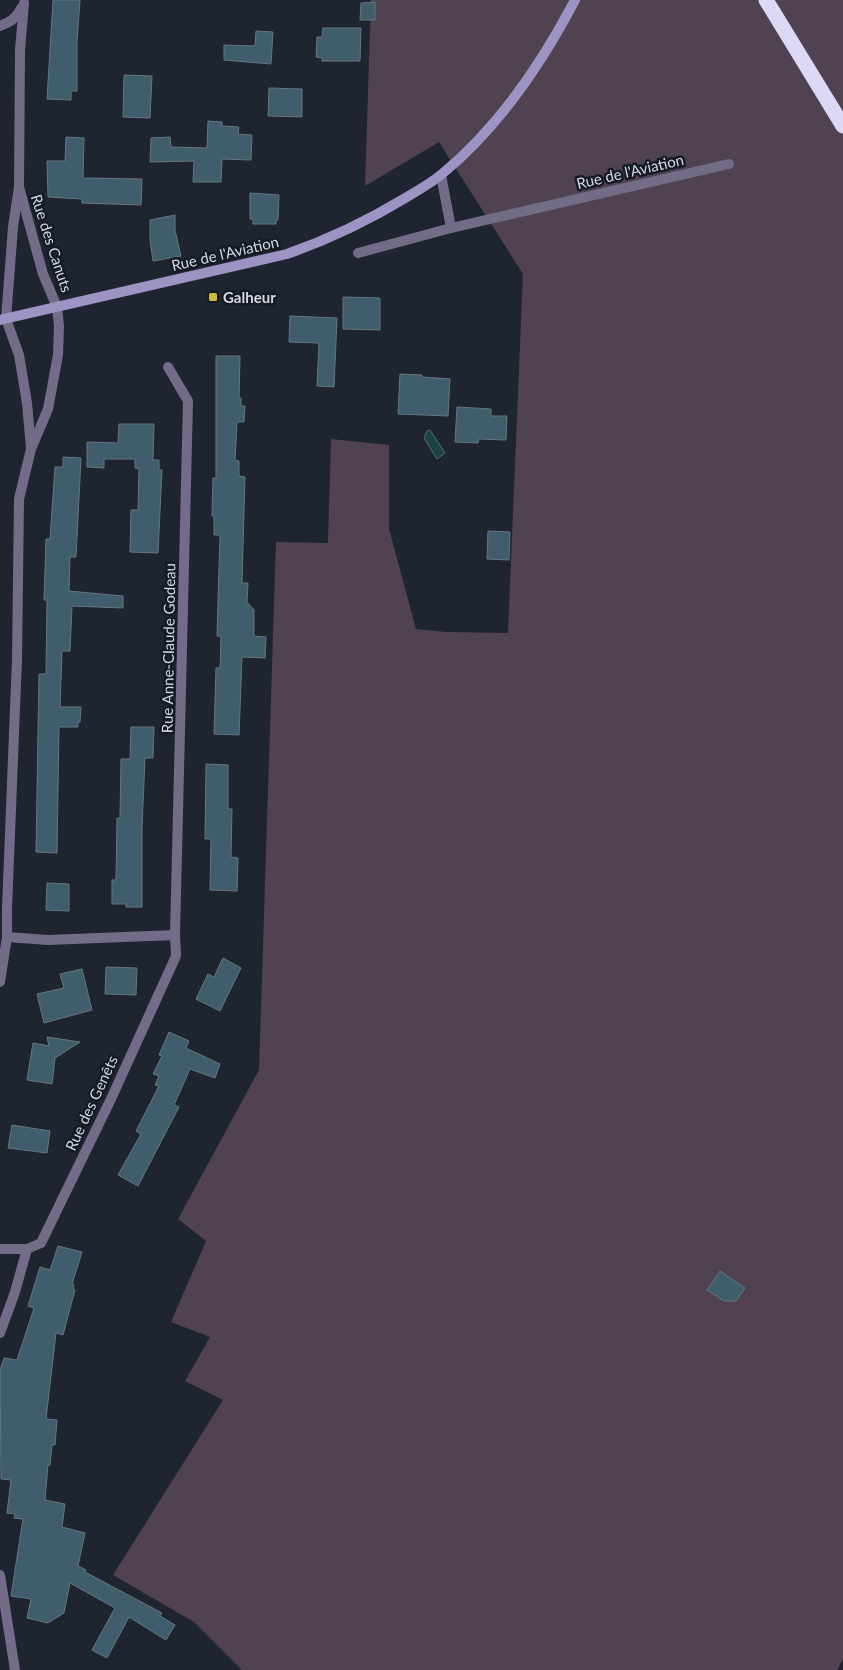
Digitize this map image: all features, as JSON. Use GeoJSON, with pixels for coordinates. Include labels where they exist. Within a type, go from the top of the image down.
{"type":"FeatureCollection","features":[{"type":"Feature","properties":{"kind":"highway"},"geometry":{"type":"LineString","coordinates":[[766,0],[843,126]]}},
{"type":"Feature","properties":{"kind":"street","name":"Rue de l'Aviation"},"geometry":{"type":"LineString","coordinates":[[3,319],[288,254],[322,242],[388,209],[441,175],[468,151],[508,105],[535,69],[559,31],[575,0]]}},
{"type":"Feature","properties":{"kind":"street"},"geometry":{"type":"LineString","coordinates":[[0,26],[8,23],[18,15],[24,1]]}},
{"type":"Feature","properties":{"kind":"street","name":"Rue des Canuts"},"geometry":{"type":"LineString","coordinates":[[3,319],[19,187],[20,50],[24,1]]}},
{"type":"Feature","properties":{"kind":"street","name":"Rue de l'Aviation"},"geometry":{"type":"LineString","coordinates":[[358,252],[451,228],[729,164]]}},
{"type":"Feature","properties":{"kind":"street"},"geometry":{"type":"LineString","coordinates":[[441,175],[451,228]]}},
{"type":"Feature","properties":{"kind":"street","name":"Rue des Canuts"},"geometry":{"type":"LineString","coordinates":[[19,187],[43,274],[57,307],[59,326],[58,355],[48,409],[31,449]]}},
{"type":"Feature","properties":{"kind":"street"},"geometry":{"type":"LineString","coordinates":[[0,982],[2,954],[8,937],[7,908],[17,659],[20,499],[31,449],[27,404],[18,355],[3,319]]}},
{"type":"Feature","properties":{"kind":"street","name":"Rue Anne-Claude Godeau"},"geometry":{"type":"LineString","coordinates":[[168,367],[188,401],[175,935]]}},
{"type":"Feature","properties":{"kind":"street"},"geometry":{"type":"LineString","coordinates":[[8,937],[48,940],[175,935]]}},
{"type":"Feature","properties":{"kind":"street","name":"Rue des Genêts"},"geometry":{"type":"LineString","coordinates":[[27,1250],[41,1243],[111,1099],[176,956],[175,935]]}},
{"type":"Feature","properties":{"kind":"street"},"geometry":{"type":"LineString","coordinates":[[0,1249],[27,1250],[16,1292],[0,1333]]}},
{"type":"Feature","properties":{"kind":"street"},"geometry":{"type":"LineString","coordinates":[[0,1575],[14,1670]]}},
{"type":"Feature","properties":{"kind":"shaded area"},"geometry":{"type":"Polygon","coordinates":[[[371,0],[843,0],[843,1659],[837,1670],[242,1670],[194,1622],[113,1575],[223,1400],[185,1381],[210,1337],[171,1322],[206,1241],[178,1219],[259,1070],[276,542],[328,543],[331,439],[389,445],[389,529],[416,629],[446,632],[508,633],[523,274],[439,142],[365,186],[371,0]]]}},
{"type":"Feature","properties":{"kind":"shaded area"},"geometry":{"type":"Polygon","coordinates":[[[430,430],[445,453],[437,459],[424,438],[427,431],[430,430]]]}},
{"type":"Feature","properties":{"kind":"building"},"geometry":{"type":"Polygon","coordinates":[[[53,0],[80,0],[77,41],[77,91],[71,91],[71,100],[47,99],[53,0]]]}},
{"type":"Feature","properties":{"kind":"building"},"geometry":{"type":"Polygon","coordinates":[[[375,2],[375,20],[360,20],[361,3],[375,2]]]}},
{"type":"Feature","properties":{"kind":"building"},"geometry":{"type":"Polygon","coordinates":[[[323,28],[361,28],[360,61],[322,61],[322,58],[316,57],[317,37],[322,37],[323,28]]]}},
{"type":"Feature","properties":{"kind":"building"},"geometry":{"type":"Polygon","coordinates":[[[256,31],[273,32],[271,64],[224,60],[224,45],[255,46],[256,31]]]}},
{"type":"Feature","properties":{"kind":"building"},"geometry":{"type":"Polygon","coordinates":[[[124,75],[152,76],[150,118],[123,117],[124,75]]]}},
{"type":"Feature","properties":{"kind":"building"},"geometry":{"type":"Polygon","coordinates":[[[269,88],[302,89],[302,117],[268,116],[269,88]]]}},
{"type":"Feature","properties":{"kind":"building"},"geometry":{"type":"Polygon","coordinates":[[[208,121],[222,122],[222,126],[239,127],[238,134],[252,135],[251,160],[222,159],[221,182],[193,182],[194,161],[150,162],[151,138],[170,137],[171,147],[207,148],[208,121]]]}},
{"type":"Feature","properties":{"kind":"building"},"geometry":{"type":"Polygon","coordinates":[[[66,137],[84,138],[83,178],[142,179],[141,205],[82,203],[82,199],[48,197],[47,161],[65,161],[66,137]]]}},
{"type":"Feature","properties":{"kind":"building"},"geometry":{"type":"Polygon","coordinates":[[[250,193],[279,195],[278,220],[276,220],[276,224],[253,224],[253,219],[250,219],[250,193]]]}},
{"type":"Feature","properties":{"kind":"building"},"geometry":{"type":"Polygon","coordinates":[[[175,215],[175,230],[181,256],[153,261],[150,220],[175,215]]]}},
{"type":"Feature","properties":{"kind":"building"},"geometry":{"type":"Polygon","coordinates":[[[343,297],[380,298],[380,330],[343,329],[343,297]]]}},
{"type":"Feature","properties":{"kind":"building"},"geometry":{"type":"Polygon","coordinates":[[[290,316],[337,318],[334,387],[317,386],[319,343],[289,342],[290,316]]]}},
{"type":"Feature","properties":{"kind":"building"},"geometry":{"type":"Polygon","coordinates":[[[216,356],[240,356],[239,398],[241,398],[241,406],[245,406],[244,422],[237,422],[235,460],[239,461],[239,476],[245,477],[242,583],[248,583],[247,602],[254,610],[254,636],[266,637],[265,658],[242,657],[239,735],[214,734],[216,668],[220,668],[221,636],[217,636],[220,535],[214,535],[214,516],[212,516],[213,478],[216,478],[216,356]]]}},
{"type":"Feature","properties":{"kind":"building"},"geometry":{"type":"Polygon","coordinates":[[[400,374],[450,379],[448,416],[398,414],[400,374]]]}},
{"type":"Feature","properties":{"kind":"building"},"geometry":{"type":"Polygon","coordinates":[[[457,407],[491,409],[491,416],[507,416],[506,440],[479,439],[478,443],[455,442],[457,407]]]}},
{"type":"Feature","properties":{"kind":"building"},"geometry":{"type":"Polygon","coordinates":[[[119,424],[154,424],[153,460],[159,460],[159,470],[162,470],[158,553],[130,552],[131,510],[138,510],[139,469],[135,468],[135,459],[104,459],[104,468],[87,467],[87,442],[118,443],[119,424]]]}},
{"type":"Feature","properties":{"kind":"building"},"geometry":{"type":"Polygon","coordinates":[[[63,457],[81,458],[76,557],[70,557],[69,591],[123,596],[123,608],[72,606],[70,651],[62,651],[60,707],[81,707],[78,727],[59,727],[57,853],[36,852],[39,674],[46,674],[47,600],[44,600],[46,539],[50,539],[55,467],[63,467],[63,457]]]}},
{"type":"Feature","properties":{"kind":"building"},"geometry":{"type":"Polygon","coordinates":[[[488,531],[510,532],[509,560],[487,559],[488,531]]]}},
{"type":"Feature","properties":{"kind":"building"},"geometry":{"type":"Polygon","coordinates":[[[131,727],[154,727],[153,758],[145,758],[142,827],[142,907],[126,907],[126,904],[112,904],[112,880],[116,880],[117,818],[120,818],[121,759],[130,759],[131,727]]]}},
{"type":"Feature","properties":{"kind":"building"},"geometry":{"type":"Polygon","coordinates":[[[206,764],[228,765],[228,809],[232,809],[231,857],[238,858],[237,891],[210,890],[211,839],[205,839],[206,764]]]}},
{"type":"Feature","properties":{"kind":"building"},"geometry":{"type":"Polygon","coordinates":[[[47,883],[69,884],[69,911],[46,910],[47,883]]]}},
{"type":"Feature","properties":{"kind":"building"},"geometry":{"type":"Polygon","coordinates":[[[223,958],[241,968],[220,1011],[196,999],[208,974],[214,977],[223,958]]]}},
{"type":"Feature","properties":{"kind":"building"},"geometry":{"type":"Polygon","coordinates":[[[106,967],[137,968],[136,995],[105,994],[106,967]]]}},
{"type":"Feature","properties":{"kind":"building"},"geometry":{"type":"Polygon","coordinates":[[[82,969],[92,1010],[44,1023],[37,994],[64,988],[60,974],[82,969]]]}},
{"type":"Feature","properties":{"kind":"building"},"geometry":{"type":"Polygon","coordinates":[[[169,1032],[189,1041],[186,1048],[220,1064],[215,1078],[190,1069],[174,1105],[179,1107],[138,1186],[118,1175],[141,1134],[136,1131],[159,1086],[155,1085],[159,1076],[153,1074],[162,1056],[159,1055],[169,1032]]]}},
{"type":"Feature","properties":{"kind":"building"},"geometry":{"type":"Polygon","coordinates":[[[47,1037],[80,1042],[55,1058],[52,1084],[27,1080],[33,1043],[49,1046],[47,1037]]]}},
{"type":"Feature","properties":{"kind":"building"},"geometry":{"type":"Polygon","coordinates":[[[12,1125],[50,1131],[47,1153],[8,1148],[12,1125]]]}},
{"type":"Feature","properties":{"kind":"building"},"geometry":{"type":"Polygon","coordinates":[[[58,1246],[82,1252],[72,1284],[75,1290],[63,1335],[56,1333],[46,1419],[57,1420],[55,1445],[52,1445],[50,1465],[48,1465],[45,1500],[65,1504],[62,1527],[85,1533],[78,1566],[86,1570],[85,1572],[162,1613],[160,1616],[175,1625],[166,1640],[129,1617],[107,1658],[92,1650],[115,1608],[70,1583],[64,1613],[48,1623],[27,1618],[31,1599],[11,1596],[23,1519],[14,1518],[15,1514],[7,1513],[11,1480],[1,1479],[0,1370],[4,1358],[17,1360],[34,1308],[28,1306],[40,1267],[50,1270],[58,1246]]]}},
{"type":"Feature","properties":{"kind":"building"},"geometry":{"type":"Polygon","coordinates":[[[720,1271],[745,1288],[736,1301],[724,1301],[707,1290],[720,1271]]]}},
{"type":"Feature","properties":{"kind":"place","name":"Galheur"},"geometry":{"type":"Point","coordinates":[213,297]}}]}
